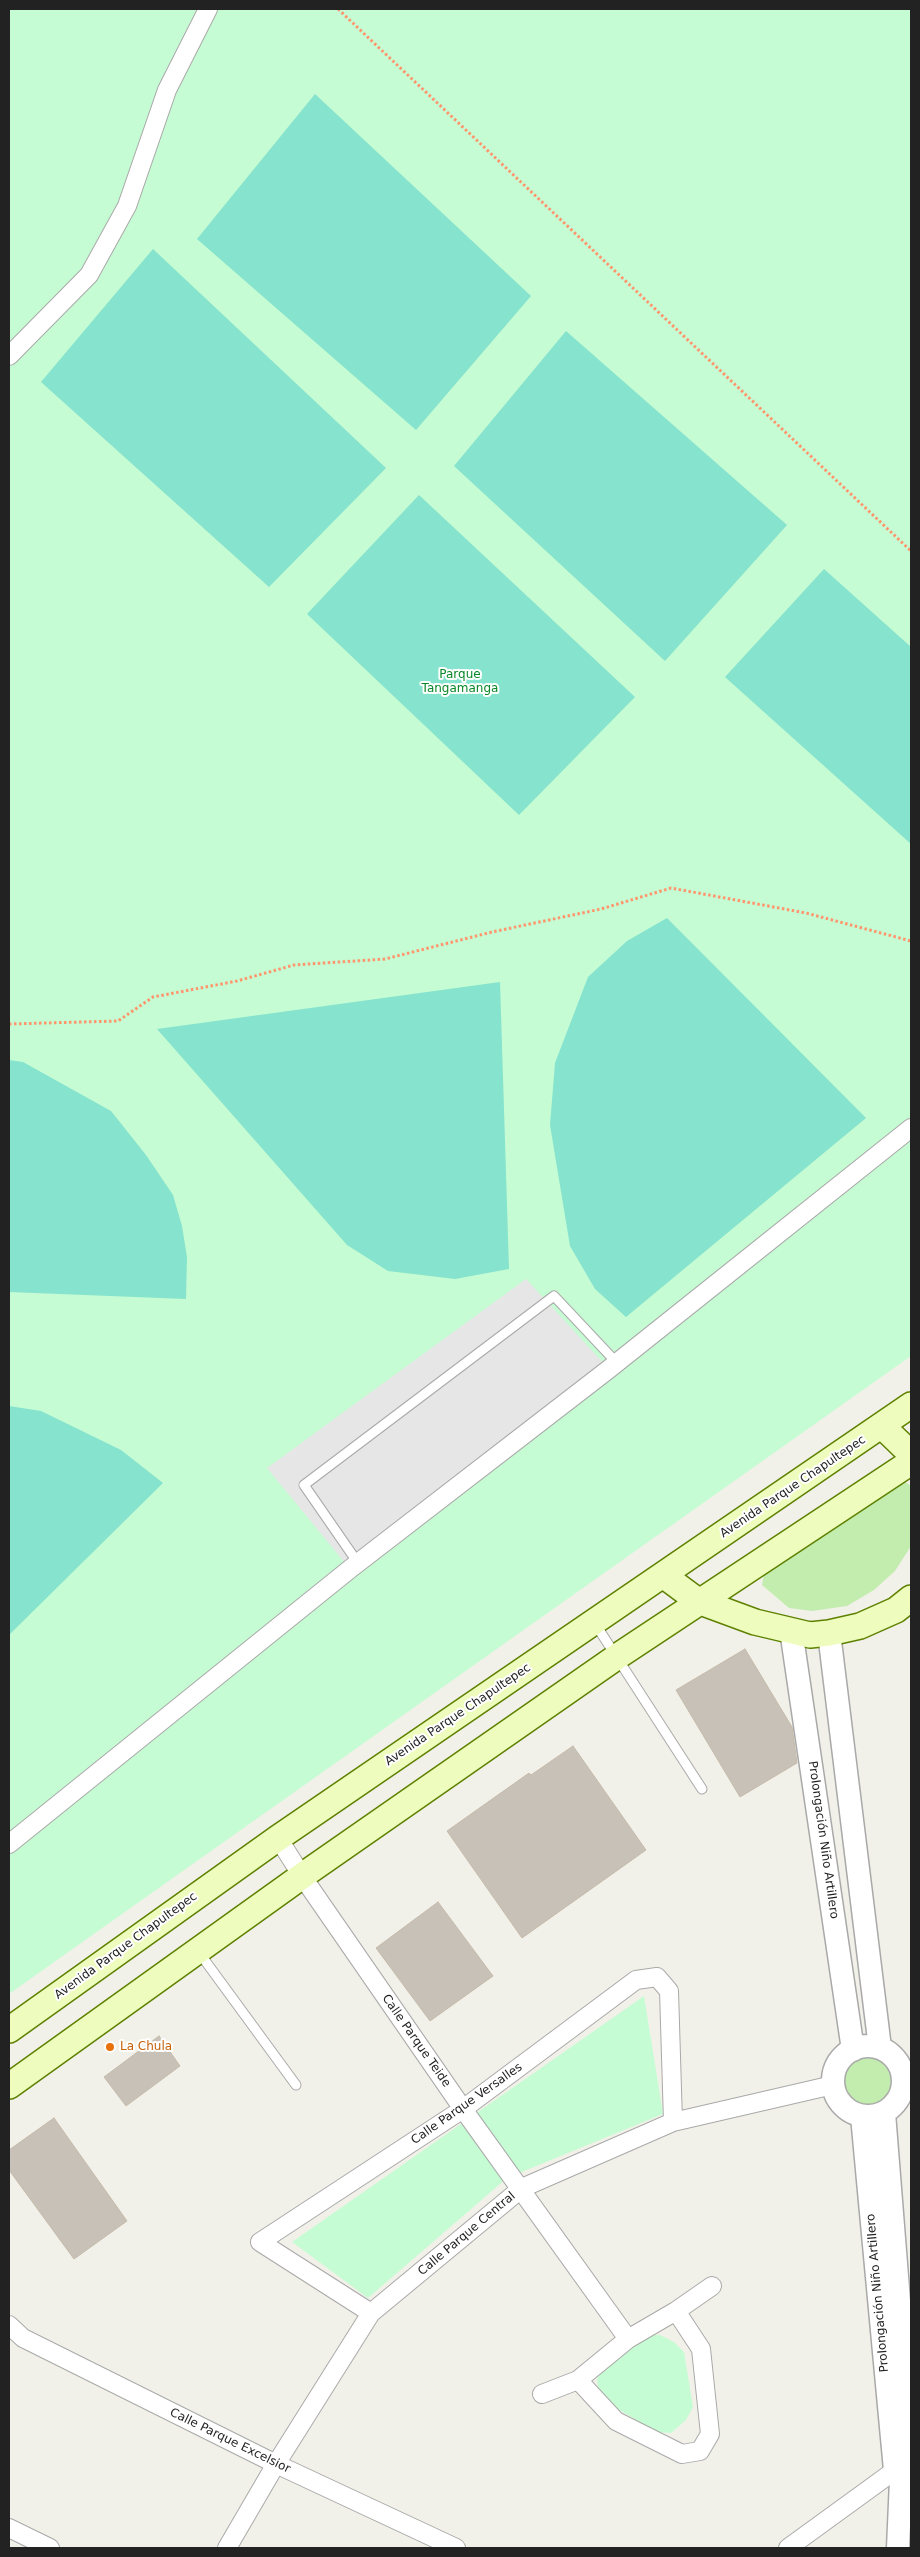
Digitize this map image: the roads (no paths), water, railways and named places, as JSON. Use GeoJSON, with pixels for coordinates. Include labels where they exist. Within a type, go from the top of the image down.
{"type":"FeatureCollection","features":[{"type":"Feature","properties":{"kind":"main road","name":"Avenida Parque Chapultepec"},"geometry":{"type":"LineString","coordinates":[[9,2030],[278,1838],[911,1405]]}},
{"type":"Feature","properties":{"kind":"main road"},"geometry":{"type":"LineString","coordinates":[[882,1426],[911,1454]]}},
{"type":"Feature","properties":{"kind":"main road"},"geometry":{"type":"LineString","coordinates":[[9,2086],[302,1876],[618,1656],[698,1601],[911,1462]]}},
{"type":"Feature","properties":{"kind":"main road"},"geometry":{"type":"LineString","coordinates":[[663,1575],[698,1601],[755,1622],[810,1635],[829,1633],[869,1622],[896,1610],[911,1598]]}},
{"type":"Feature","properties":{"kind":"street"},"geometry":{"type":"LineString","coordinates":[[9,356],[90,275],[127,206],[167,90],[208,9]]}},
{"type":"Feature","properties":{"kind":"street"},"geometry":{"type":"LineString","coordinates":[[9,1844],[358,1563],[617,1363],[911,1128]]}},
{"type":"Feature","properties":{"kind":"street","name":"Prolongación Niño Artillero"},"geometry":{"type":"LineString","coordinates":[[791,1630],[853,2050]]}},
{"type":"Feature","properties":{"kind":"street"},"geometry":{"type":"LineString","coordinates":[[829,1633],[880,2048]]}},
{"type":"Feature","properties":{"kind":"street","name":"Calle Parque Teide"},"geometry":{"type":"LineString","coordinates":[[278,1838],[302,1876],[463,2109],[522,2188],[628,2339]]}},
{"type":"Feature","properties":{"kind":"street","name":"Calle Parque Versalles"},"geometry":{"type":"LineString","coordinates":[[371,2313],[260,2242],[463,2109],[636,1980],[657,1977],[669,1991],[673,2122]]}},
{"type":"Feature","properties":{"kind":"street"},"geometry":{"type":"LineString","coordinates":[[862,2047],[880,2048],[907,2071],[900,2096],[884,2113],[862,2116],[851,2112],[835,2096],[833,2085],[837,2064],[853,2050],[862,2047]]}},
{"type":"Feature","properties":{"kind":"street","name":"Calle Parque Central"},"geometry":{"type":"LineString","coordinates":[[227,2548],[276,2464],[371,2313],[522,2188],[673,2122],[833,2085]]}},
{"type":"Feature","properties":{"kind":"street","name":"Prolongación Niño Artillero"},"geometry":{"type":"LineString","coordinates":[[884,2113],[911,2452]]}},
{"type":"Feature","properties":{"kind":"street","name":"Prolongación Niño Artillero"},"geometry":{"type":"LineString","coordinates":[[862,2116],[905,2477],[898,2548]]}},
{"type":"Feature","properties":{"kind":"street"},"geometry":{"type":"LineString","coordinates":[[542,2394],[578,2380],[628,2339],[676,2311],[712,2286]]}},
{"type":"Feature","properties":{"kind":"street"},"geometry":{"type":"LineString","coordinates":[[578,2380],[616,2421],[682,2454],[700,2450],[710,2434],[700,2348],[676,2311]]}},
{"type":"Feature","properties":{"kind":"street","name":"Calle Parque Excelsior"},"geometry":{"type":"LineString","coordinates":[[9,2326],[22,2338],[276,2464],[456,2548]]}},
{"type":"Feature","properties":{"kind":"street"},"geometry":{"type":"LineString","coordinates":[[788,2548],[905,2477]]}},
{"type":"Feature","properties":{"kind":"street"},"geometry":{"type":"LineString","coordinates":[[9,2528],[50,2548]]}},
{"type":"Feature","properties":{"kind":"lane"},"geometry":{"type":"LineString","coordinates":[[358,1563],[304,1485],[554,1296],[617,1363]]}},
{"type":"Feature","properties":{"kind":"lane"},"geometry":{"type":"LineString","coordinates":[[594,1622],[618,1656],[702,1789]]}},
{"type":"Feature","properties":{"kind":"lane"},"geometry":{"type":"LineString","coordinates":[[197,1951],[296,2085]]}},
{"type":"Feature","properties":{"kind":"place","name":"La Chula"},"geometry":{"type":"Point","coordinates":[110,2047]}},
{"type":"Feature","properties":{"kind":"park label","name":"Parque Tangamanga"},"geometry":{"type":"Point","coordinates":[460,682]}}]}
